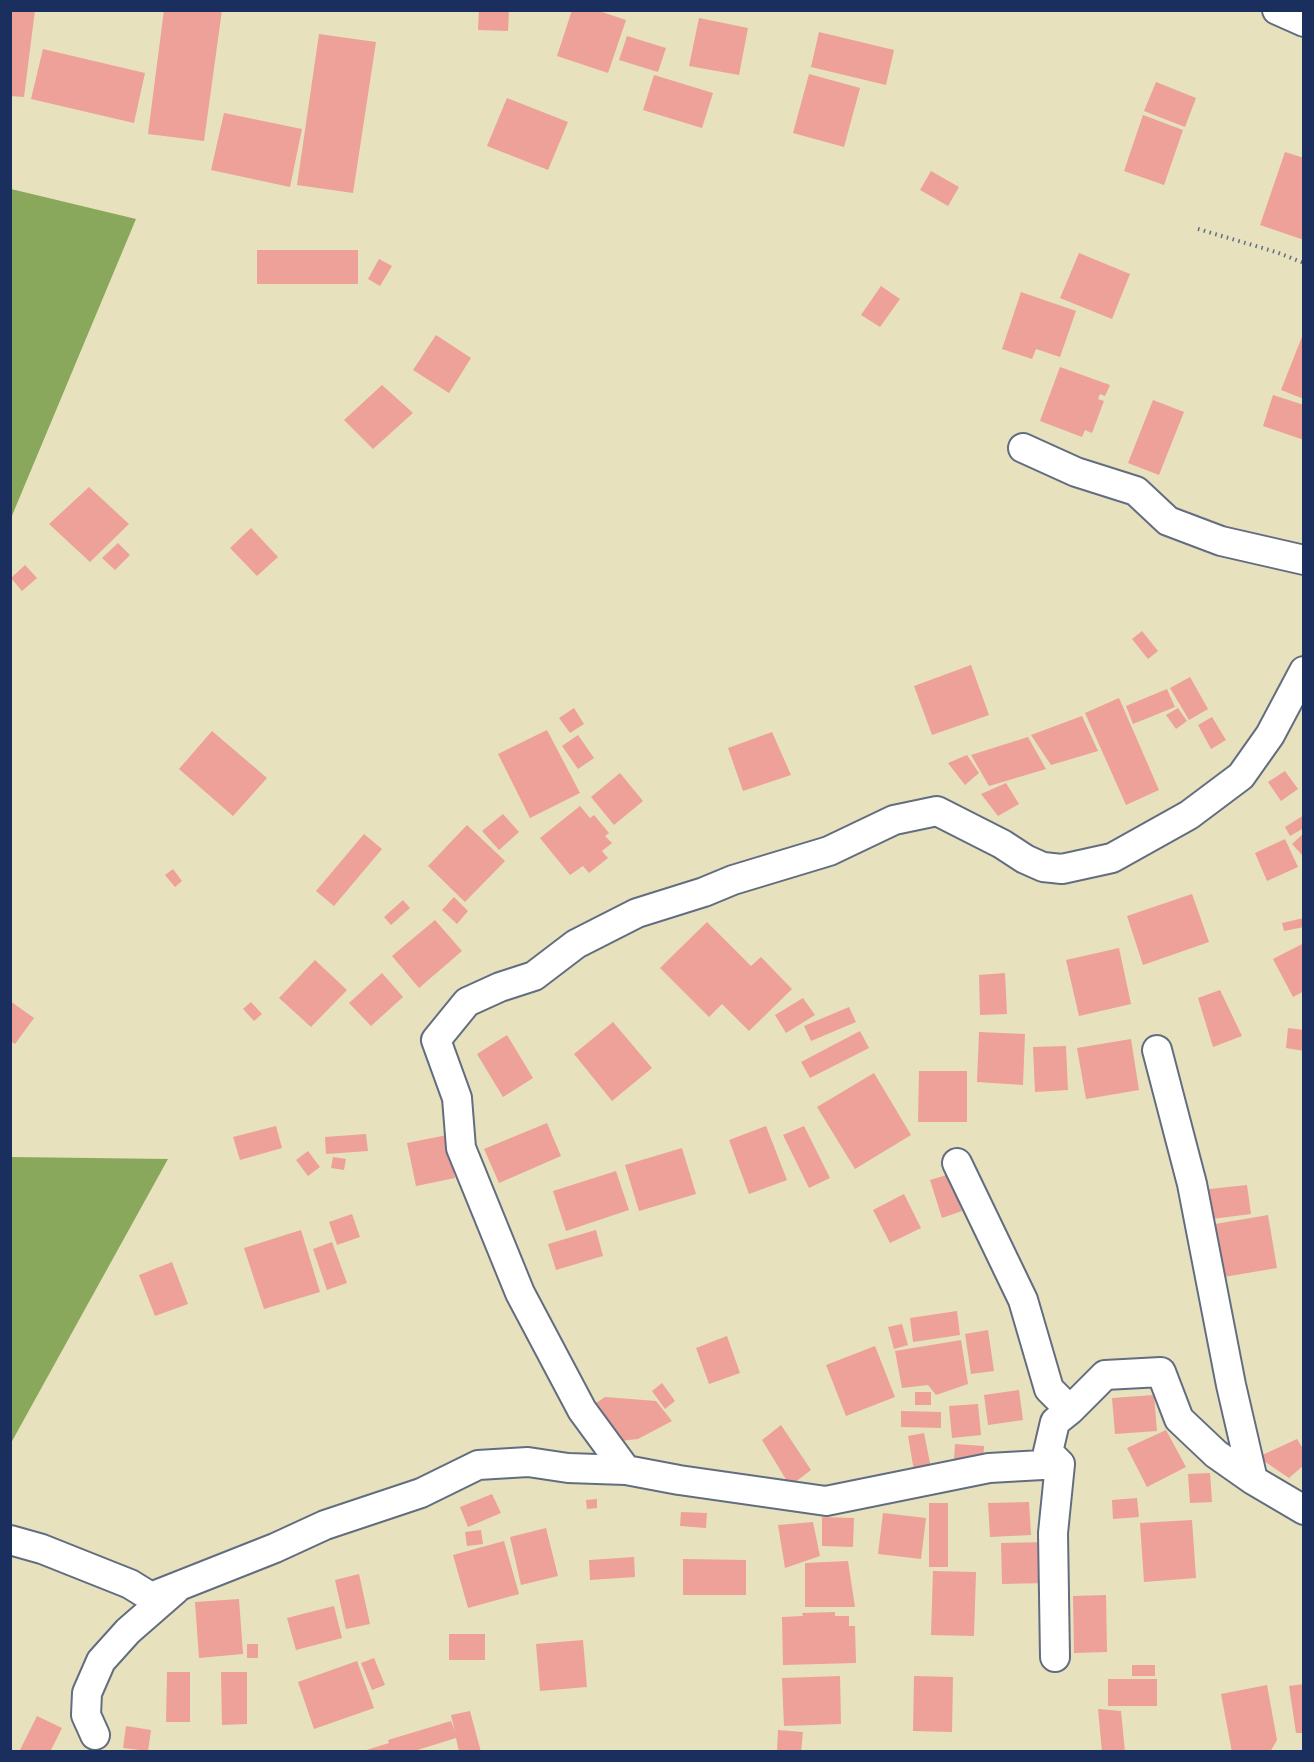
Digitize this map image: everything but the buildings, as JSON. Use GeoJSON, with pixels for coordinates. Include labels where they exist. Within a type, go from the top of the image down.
{"type":"FeatureCollection","features":[{"type":"Feature","properties":{"kind":"street"},"geometry":{"type":"LineString","coordinates":[[1277,10],[1304,22]]}},
{"type":"Feature","properties":{"kind":"street"},"geometry":{"type":"LineString","coordinates":[[1023,448],[1076,472],[1137,491],[1168,521],[1221,541],[1304,560]]}},
{"type":"Feature","properties":{"kind":"street"},"geometry":{"type":"LineString","coordinates":[[626,1470],[582,1410],[520,1293],[462,1148],[457,1098],[436,1040],[467,1002],[500,987],[534,976],[576,944],[637,913],[704,892],[742,877],[829,851],[894,820],[937,811],[1043,867],[1062,869],[1112,858],[1189,816],[1241,776],[1270,735],[1304,671]]}},
{"type":"Feature","properties":{"kind":"street"},"geometry":{"type":"LineString","coordinates":[[1157,1050],[1192,1184],[1252,1480]]}},
{"type":"Feature","properties":{"kind":"street"},"geometry":{"type":"LineString","coordinates":[[957,1163],[1023,1300],[1049,1389],[1070,1410]]}},
{"type":"Feature","properties":{"kind":"street"},"geometry":{"type":"LineString","coordinates":[[1060,1464],[1048,1452],[1055,1422],[1105,1375],[1161,1372],[1179,1419],[1216,1454],[1252,1480],[1304,1510]]}},
{"type":"Feature","properties":{"kind":"street"},"geometry":{"type":"LineString","coordinates":[[10,1540],[42,1549],[130,1584],[151,1597],[275,1548],[324,1525],[421,1493],[478,1465],[528,1462],[568,1468],[626,1470],[826,1501],[988,1468],[1060,1464]]}},
{"type":"Feature","properties":{"kind":"street"},"geometry":{"type":"LineString","coordinates":[[1055,1657],[1053,1533],[1060,1464]]}},
{"type":"Feature","properties":{"kind":"street"},"geometry":{"type":"LineString","coordinates":[[95,1735],[86,1715],[87,1693],[101,1661],[128,1631],[178,1586]]}},
{"type":"Feature","properties":{"kind":"path"},"geometry":{"type":"LineString","coordinates":[[1198,229],[1276,252],[1304,263]]}},
{"type":"Feature","properties":{"kind":"green space"},"geometry":{"type":"Polygon","coordinates":[[[10,189],[136,219],[11,518],[10,189]]]}},
{"type":"Feature","properties":{"kind":"green space"},"geometry":{"type":"Polygon","coordinates":[[[10,1157],[168,1159],[11,1443],[10,1157]]]}}]}
